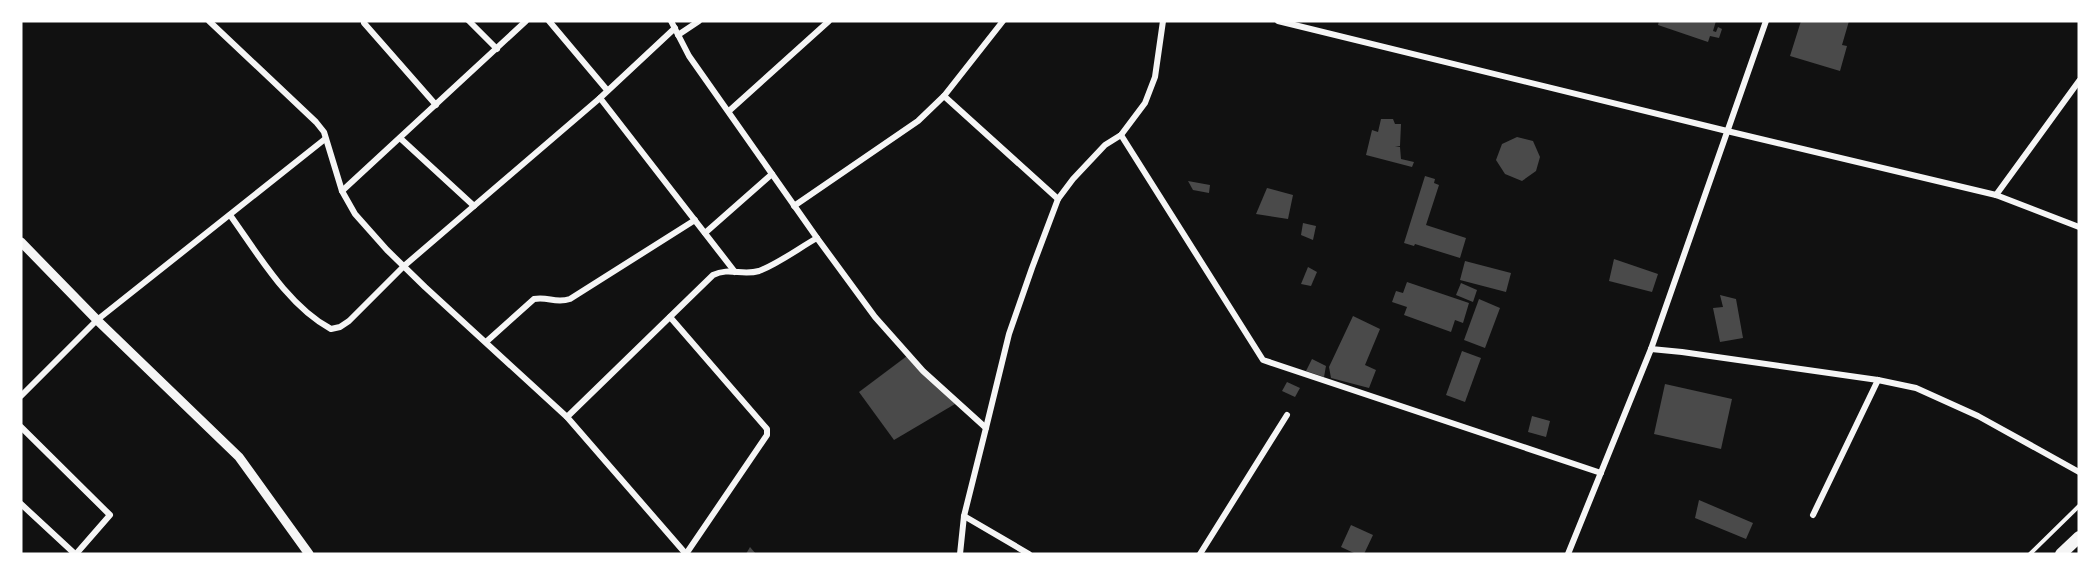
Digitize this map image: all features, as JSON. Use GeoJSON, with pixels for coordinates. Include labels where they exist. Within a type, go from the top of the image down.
{"type":"FeatureCollection","features":[{"type":"Feature","properties":{"kind":"main road"},"geometry":{"type":"LineString","coordinates":[[2061,554],[2079,537]]}},
{"type":"Feature","properties":{"kind":"street"},"geometry":{"type":"LineString","coordinates":[[209,21],[324,132],[342,191],[355,214],[404,266],[567,417],[686,554],[767,435],[766,429],[670,317]]}},
{"type":"Feature","properties":{"kind":"street"},"geometry":{"type":"LineString","coordinates":[[469,21],[497,49]]}},
{"type":"Feature","properties":{"kind":"street"},"geometry":{"type":"LineString","coordinates":[[342,191],[526,21]]}},
{"type":"Feature","properties":{"kind":"street"},"geometry":{"type":"LineString","coordinates":[[549,21],[607,90]]}},
{"type":"Feature","properties":{"kind":"street"},"geometry":{"type":"LineString","coordinates":[[671,21],[690,56],[875,317],[923,371],[986,428]]}},
{"type":"Feature","properties":{"kind":"street"},"geometry":{"type":"LineString","coordinates":[[678,35],[699,21]]}},
{"type":"Feature","properties":{"kind":"street"},"geometry":{"type":"LineString","coordinates":[[729,111],[829,21]]}},
{"type":"Feature","properties":{"kind":"street"},"geometry":{"type":"LineString","coordinates":[[795,206],[907,130],[944,96],[1003,21]]}},
{"type":"Feature","properties":{"kind":"street"},"geometry":{"type":"LineString","coordinates":[[960,554],[964,516],[1009,334],[1058,199],[1072,179],[1105,145],[1121,135],[1145,103],[1155,77],[1163,21]]}},
{"type":"Feature","properties":{"kind":"street"},"geometry":{"type":"LineString","coordinates":[[1278,21],[1996,195],[2079,227]]}},
{"type":"Feature","properties":{"kind":"street"},"geometry":{"type":"LineString","coordinates":[[1568,554],[1651,349],[1766,21]]}},
{"type":"Feature","properties":{"kind":"street"},"geometry":{"type":"LineString","coordinates":[[364,23],[436,105]]}},
{"type":"Feature","properties":{"kind":"street"},"geometry":{"type":"LineString","coordinates":[[230,215],[292,299],[322,324],[331,329],[340,327],[349,321],[404,266],[600,98],[675,28]]}},
{"type":"Feature","properties":{"kind":"street"},"geometry":{"type":"LineString","coordinates":[[1996,195],[2079,81]]}},
{"type":"Feature","properties":{"kind":"street"},"geometry":{"type":"LineString","coordinates":[[944,96],[1058,199]]}},
{"type":"Feature","properties":{"kind":"street"},"geometry":{"type":"LineString","coordinates":[[600,98],[736,272]]}},
{"type":"Feature","properties":{"kind":"street"},"geometry":{"type":"LineString","coordinates":[[1121,135],[1263,360],[1271,365],[1601,473]]}},
{"type":"Feature","properties":{"kind":"street"},"geometry":{"type":"LineString","coordinates":[[400,138],[474,206]]}},
{"type":"Feature","properties":{"kind":"street"},"geometry":{"type":"LineString","coordinates":[[21,396],[97,320],[325,140]]}},
{"type":"Feature","properties":{"kind":"street"},"geometry":{"type":"LineString","coordinates":[[705,233],[772,174]]}},
{"type":"Feature","properties":{"kind":"street"},"geometry":{"type":"LineString","coordinates":[[486,342],[534,299],[544,298],[562,302],[570,299],[694,219]]}},
{"type":"Feature","properties":{"kind":"street"},"geometry":{"type":"LineString","coordinates":[[567,417],[713,275],[722,270],[736,272],[760,270],[817,238]]}},
{"type":"Feature","properties":{"kind":"street"},"geometry":{"type":"LineString","coordinates":[[21,242],[97,320],[239,457],[309,554]]}},
{"type":"Feature","properties":{"kind":"street"},"geometry":{"type":"LineString","coordinates":[[1651,349],[1878,380],[1916,388],[1949,402],[2079,472]]}},
{"type":"Feature","properties":{"kind":"street"},"geometry":{"type":"LineString","coordinates":[[1813,514],[1878,380]]}},
{"type":"Feature","properties":{"kind":"street"},"geometry":{"type":"LineString","coordinates":[[1200,554],[1287,415]]}},
{"type":"Feature","properties":{"kind":"street"},"geometry":{"type":"LineString","coordinates":[[21,427],[110,514],[76,554],[21,504]]}},
{"type":"Feature","properties":{"kind":"street"},"geometry":{"type":"LineString","coordinates":[[964,516],[1029,554]]}},
{"type":"Feature","properties":{"kind":"lane"},"geometry":{"type":"LineString","coordinates":[[2030,554],[2079,506]]}},
{"type":"Feature","properties":{"kind":"building"},"geometry":{"type":"Polygon","coordinates":[[[1659,21],[1716,21],[1713,31],[1716,32],[1718,27],[1722,29],[1719,38],[1710,36],[1708,42],[1658,25],[1659,21]]]}},
{"type":"Feature","properties":{"kind":"building"},"geometry":{"type":"Polygon","coordinates":[[[1801,21],[1849,21],[1842,45],[1847,46],[1840,71],[1790,56],[1801,21]]]}},
{"type":"Feature","properties":{"kind":"building"},"geometry":{"type":"Polygon","coordinates":[[[1381,119],[1393,119],[1395,124],[1401,124],[1400,146],[1395,146],[1400,147],[1401,159],[1414,162],[1412,167],[1366,155],[1372,130],[1378,132],[1381,119]]]}},
{"type":"Feature","properties":{"kind":"building"},"geometry":{"type":"Polygon","coordinates":[[[1517,137],[1533,141],[1540,157],[1536,171],[1522,181],[1505,174],[1496,160],[1502,144],[1517,137]]]}},
{"type":"Feature","properties":{"kind":"building"},"geometry":{"type":"Polygon","coordinates":[[[1425,176],[1435,179],[1434,183],[1439,185],[1426,225],[1466,238],[1460,258],[1415,244],[1414,246],[1404,243],[1425,176]]]}},
{"type":"Feature","properties":{"kind":"building"},"geometry":{"type":"Polygon","coordinates":[[[1188,181],[1210,185],[1209,193],[1193,190],[1188,181]]]}},
{"type":"Feature","properties":{"kind":"building"},"geometry":{"type":"Polygon","coordinates":[[[1267,188],[1293,195],[1288,219],[1256,214],[1267,188]]]}},
{"type":"Feature","properties":{"kind":"building"},"geometry":{"type":"Polygon","coordinates":[[[1303,223],[1316,226],[1313,240],[1301,235],[1303,223]]]}},
{"type":"Feature","properties":{"kind":"building"},"geometry":{"type":"Polygon","coordinates":[[[1614,259],[1658,274],[1652,292],[1609,281],[1614,259]]]}},
{"type":"Feature","properties":{"kind":"building"},"geometry":{"type":"Polygon","coordinates":[[[1465,261],[1511,273],[1506,292],[1460,280],[1465,261]]]}},
{"type":"Feature","properties":{"kind":"building"},"geometry":{"type":"Polygon","coordinates":[[[1308,267],[1317,272],[1311,286],[1301,284],[1308,267]]]}},
{"type":"Feature","properties":{"kind":"building"},"geometry":{"type":"Polygon","coordinates":[[[1407,282],[1469,303],[1463,323],[1455,320],[1451,332],[1404,315],[1407,307],[1392,302],[1396,291],[1403,293],[1407,282]]]}},
{"type":"Feature","properties":{"kind":"building"},"geometry":{"type":"Polygon","coordinates":[[[1461,283],[1477,290],[1473,302],[1456,295],[1461,283]]]}},
{"type":"Feature","properties":{"kind":"building"},"geometry":{"type":"Polygon","coordinates":[[[1720,295],[1736,299],[1743,338],[1720,342],[1713,308],[1723,307],[1720,295]]]}},
{"type":"Feature","properties":{"kind":"building"},"geometry":{"type":"Polygon","coordinates":[[[1479,299],[1500,308],[1485,348],[1464,340],[1479,299]]]}},
{"type":"Feature","properties":{"kind":"building"},"geometry":{"type":"Polygon","coordinates":[[[1353,316],[1380,329],[1365,365],[1376,370],[1369,388],[1331,378],[1329,367],[1353,316]]]}},
{"type":"Feature","properties":{"kind":"building"},"geometry":{"type":"Polygon","coordinates":[[[1462,351],[1481,358],[1465,402],[1446,395],[1462,351]]]}},
{"type":"Feature","properties":{"kind":"building"},"geometry":{"type":"Polygon","coordinates":[[[907,356],[955,404],[894,440],[859,392],[907,356]]]}},
{"type":"Feature","properties":{"kind":"building"},"geometry":{"type":"Polygon","coordinates":[[[1312,359],[1326,366],[1324,377],[1306,371],[1312,359]]]}},
{"type":"Feature","properties":{"kind":"building"},"geometry":{"type":"Polygon","coordinates":[[[1287,382],[1300,388],[1295,397],[1282,391],[1287,382]]]}},
{"type":"Feature","properties":{"kind":"building"},"geometry":{"type":"Polygon","coordinates":[[[1665,384],[1732,399],[1721,449],[1654,434],[1665,384]]]}},
{"type":"Feature","properties":{"kind":"building"},"geometry":{"type":"Polygon","coordinates":[[[1532,416],[1550,421],[1546,437],[1528,432],[1532,416]]]}},
{"type":"Feature","properties":{"kind":"building"},"geometry":{"type":"Polygon","coordinates":[[[1699,500],[1753,523],[1746,539],[1695,518],[1699,500]]]}},
{"type":"Feature","properties":{"kind":"building"},"geometry":{"type":"Polygon","coordinates":[[[1351,525],[1373,535],[1364,554],[1356,554],[1341,547],[1351,525]]]}},
{"type":"Feature","properties":{"kind":"building"},"geometry":{"type":"Polygon","coordinates":[[[750,547],[756,554],[746,554],[750,547]]]}}]}
